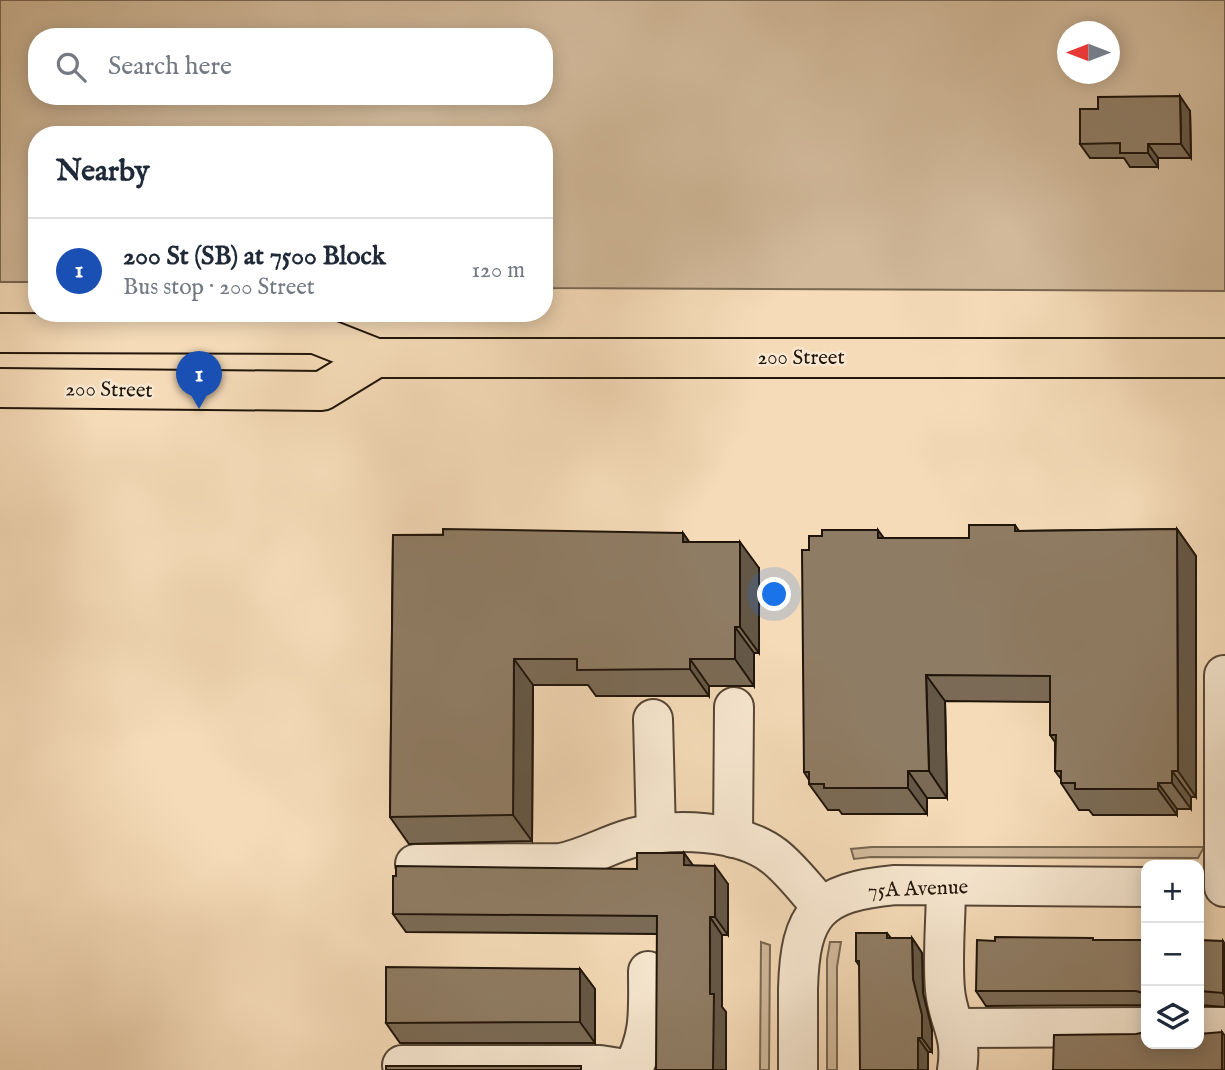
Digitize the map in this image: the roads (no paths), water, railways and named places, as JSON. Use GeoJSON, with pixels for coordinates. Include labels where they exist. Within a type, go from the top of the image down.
{"type":"FeatureCollection","features":[{"type":"Feature","properties":{"kind":"main road","name":"200 Street"},"geometry":{"type":"LineString","coordinates":[[0,333],[315,334],[376,358],[1225,358]]}},
{"type":"Feature","properties":{"kind":"main road","name":"200 Street"},"geometry":{"type":"LineString","coordinates":[[0,388],[322,391],[376,358]]}},
{"type":"Feature","properties":{"kind":"street"},"geometry":{"type":"LineString","coordinates":[[1216,887],[1224,675]]}},
{"type":"Feature","properties":{"kind":"street"},"geometry":{"type":"LineString","coordinates":[[733,838],[734,707]]}},
{"type":"Feature","properties":{"kind":"street"},"geometry":{"type":"LineString","coordinates":[[653,719],[656,833]]}},
{"type":"Feature","properties":{"kind":"street"},"geometry":{"type":"LineString","coordinates":[[415,864],[561,863],[577,860],[629,839],[656,833],[690,833],[747,841],[774,856],[822,907],[811,918],[801,945],[798,1070]]}},
{"type":"Feature","properties":{"kind":"street"},"geometry":{"type":"LineString","coordinates":[[946,886],[945,989],[948,1008],[959,1040],[957,1070]]}},
{"type":"Feature","properties":{"kind":"street","name":"75A Avenue"},"geometry":{"type":"LineString","coordinates":[[822,907],[835,898],[868,887],[1141,887]]}},
{"type":"Feature","properties":{"kind":"street"},"geometry":{"type":"LineString","coordinates":[[401,1065],[600,1065],[632,1070],[643,1049],[648,1030],[648,971]]}},
{"type":"Feature","properties":{"kind":"street"},"geometry":{"type":"LineString","coordinates":[[955,1028],[1141,1027]]}},
{"type":"Feature","properties":{"kind":"place","name":"200 St (SB) at 7500 Block"},"geometry":{"type":"Point","coordinates":[199,409]}}]}
